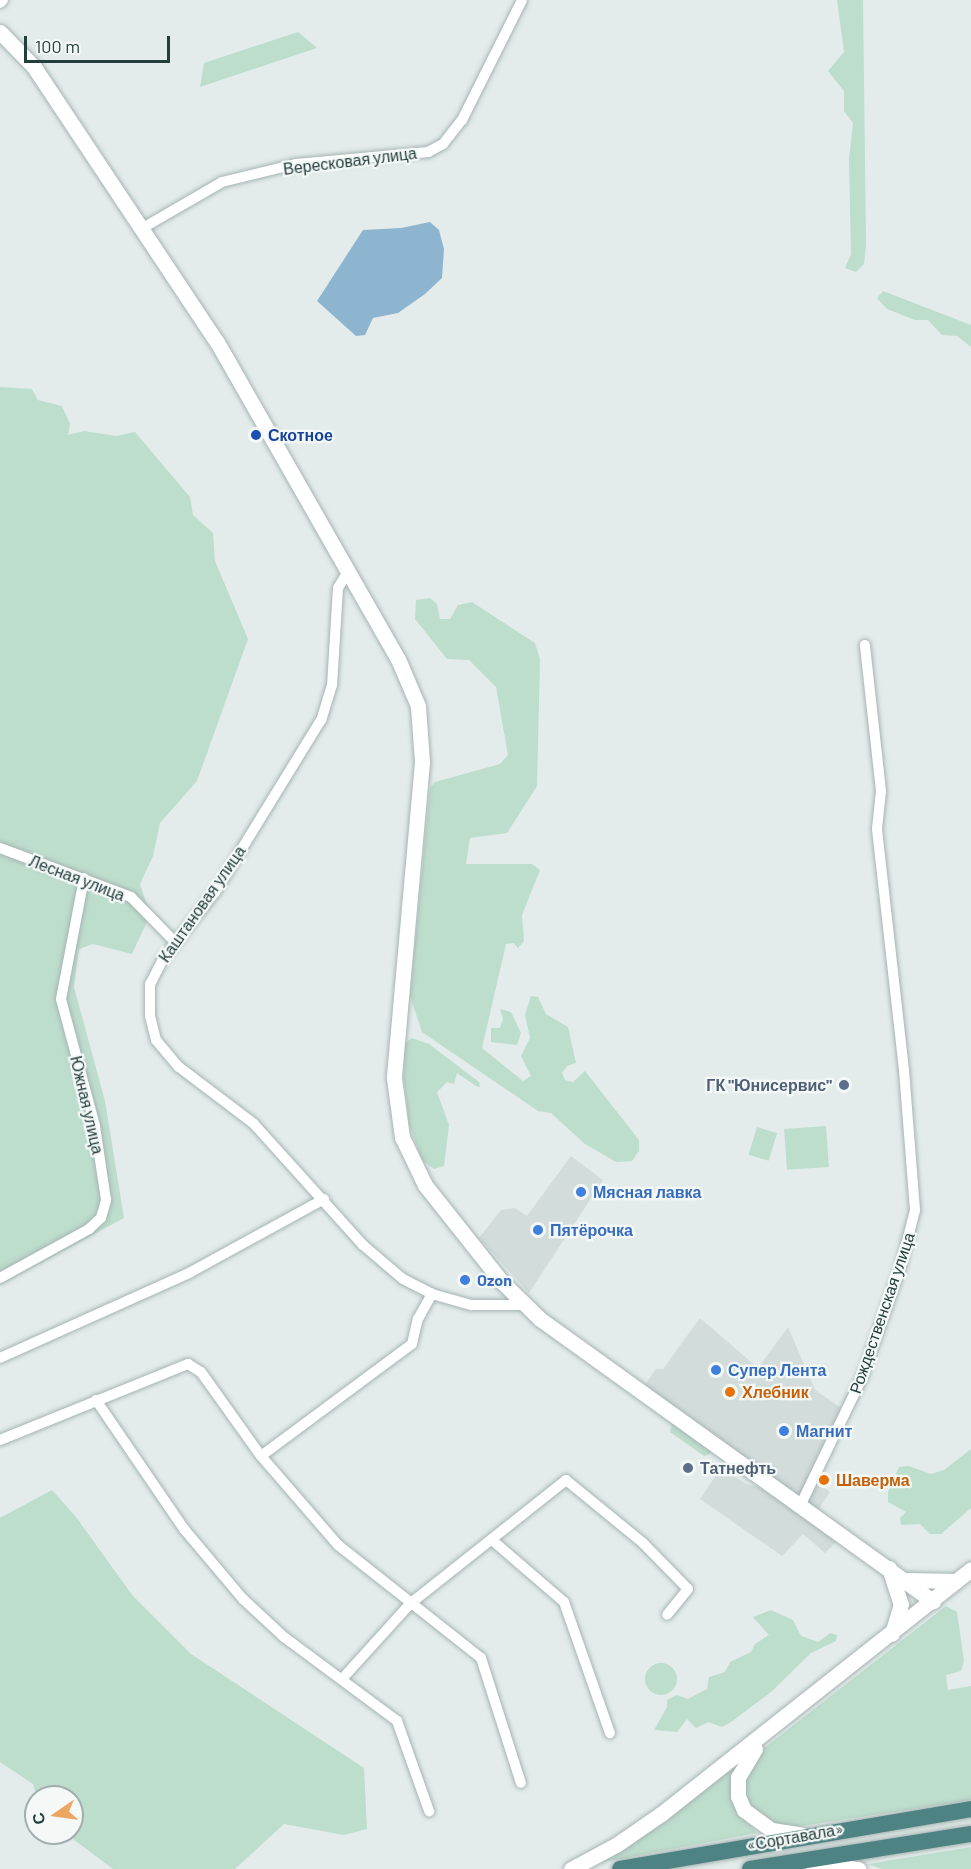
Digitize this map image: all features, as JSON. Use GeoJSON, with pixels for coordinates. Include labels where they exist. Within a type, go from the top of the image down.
{"type":"FeatureCollection","features":[{"type":"Feature","properties":{"kind":"highway","name":"«Сортавала»"},"geometry":{"type":"LineString","coordinates":[[620,1869],[802,1835],[971,1809]]}},
{"type":"Feature","properties":{"kind":"highway","name":"«Сортавала»"},"geometry":{"type":"LineString","coordinates":[[750,1869],[971,1834]]}},
{"type":"Feature","properties":{"kind":"main road"},"geometry":{"type":"LineString","coordinates":[[0,32],[34,67],[226,358],[398,659],[418,706],[422,762],[413,896],[394,1060],[397,1112],[402,1137],[425,1185],[524,1305],[933,1601]]}},
{"type":"Feature","properties":{"kind":"main road"},"geometry":{"type":"LineString","coordinates":[[887,1566],[901,1604],[892,1634]]}},
{"type":"Feature","properties":{"kind":"main road"},"geometry":{"type":"LineString","coordinates":[[570,1869],[643,1827],[768,1733],[971,1569]]}},
{"type":"Feature","properties":{"kind":"main road"},"geometry":{"type":"LineString","coordinates":[[906,1580],[925,1584],[956,1581]]}},
{"type":"Feature","properties":{"kind":"main road"},"geometry":{"type":"LineString","coordinates":[[768,1733],[742,1768],[738,1796],[744,1810],[755,1822],[772,1830],[802,1835]]}},
{"type":"Feature","properties":{"kind":"main road"},"geometry":{"type":"LineString","coordinates":[[796,1861],[858,1869]]}},
{"type":"Feature","properties":{"kind":"street"},"geometry":{"type":"LineString","coordinates":[[0,3],[3,0]]}},
{"type":"Feature","properties":{"kind":"street","name":"Вересковая улица"},"geometry":{"type":"LineString","coordinates":[[141,229],[222,182],[296,164],[428,152],[443,144],[462,120],[522,0]]}},
{"type":"Feature","properties":{"kind":"street","name":"Каштановая улица"},"geometry":{"type":"LineString","coordinates":[[347,573],[338,588],[332,684],[321,720],[215,892],[174,941],[150,984],[150,1016],[156,1040],[179,1067],[254,1124],[324,1199],[363,1245],[404,1279],[432,1294],[471,1305],[524,1305]]}},
{"type":"Feature","properties":{"kind":"street","name":"Рождественская улица"},"geometry":{"type":"LineString","coordinates":[[801,1504],[862,1378],[911,1230],[914,1181],[886,888],[877,829],[881,791],[865,645]]}},
{"type":"Feature","properties":{"kind":"street","name":"Лесная улица"},"geometry":{"type":"LineString","coordinates":[[0,848],[130,897],[174,941]]}},
{"type":"Feature","properties":{"kind":"street","name":"Южная улица"},"geometry":{"type":"LineString","coordinates":[[0,1278],[89,1229],[101,1218],[106,1200],[95,1126],[61,999],[84,878]]}},
{"type":"Feature","properties":{"kind":"street"},"geometry":{"type":"LineString","coordinates":[[0,1358],[189,1273],[324,1199]]}},
{"type":"Feature","properties":{"kind":"street"},"geometry":{"type":"LineString","coordinates":[[261,1456],[412,1344],[418,1319],[432,1294]]}},
{"type":"Feature","properties":{"kind":"street"},"geometry":{"type":"LineString","coordinates":[[0,1440],[189,1364],[201,1372],[261,1456],[338,1545],[481,1658],[521,1783]]}},
{"type":"Feature","properties":{"kind":"street"},"geometry":{"type":"LineString","coordinates":[[96,1400],[184,1529],[243,1599],[284,1637],[398,1721],[429,1811]]}},
{"type":"Feature","properties":{"kind":"street"},"geometry":{"type":"LineString","coordinates":[[342,1679],[411,1603],[566,1480],[643,1543],[688,1588],[667,1615]]}},
{"type":"Feature","properties":{"kind":"street"},"geometry":{"type":"LineString","coordinates":[[492,1540],[564,1602],[610,1733]]}},
{"type":"Feature","properties":{"kind":"shaded area"},"geometry":{"type":"Polygon","coordinates":[[[571,1156],[603,1180],[529,1293],[479,1238],[501,1210],[515,1208],[527,1216],[571,1156]]]}},
{"type":"Feature","properties":{"kind":"shaded area"},"geometry":{"type":"Polygon","coordinates":[[[700,1318],[758,1368],[788,1327],[815,1390],[841,1408],[809,1477],[830,1492],[818,1510],[644,1386],[656,1369],[663,1369],[700,1318]]]}},
{"type":"Feature","properties":{"kind":"shaded area"},"geometry":{"type":"Polygon","coordinates":[[[721,1468],[746,1484],[765,1489],[837,1541],[825,1553],[803,1534],[782,1556],[700,1499],[721,1468]]]}},
{"type":"Feature","properties":{"kind":"green space"},"geometry":{"type":"Polygon","coordinates":[[[837,0],[863,0],[866,245],[864,264],[856,272],[845,268],[851,254],[849,159],[853,123],[844,111],[844,91],[828,71],[844,52],[837,0]]]}},
{"type":"Feature","properties":{"kind":"green space"},"geometry":{"type":"Polygon","coordinates":[[[298,32],[317,48],[200,87],[204,63],[298,32]]]}},
{"type":"Feature","properties":{"kind":"green space"},"geometry":{"type":"Polygon","coordinates":[[[883,291],[971,325],[971,347],[957,336],[942,335],[928,320],[915,320],[887,309],[877,298],[883,291]]]}},
{"type":"Feature","properties":{"kind":"green space"},"geometry":{"type":"Polygon","coordinates":[[[0,387],[32,389],[38,400],[62,406],[70,424],[68,435],[84,431],[116,436],[135,432],[190,497],[193,515],[213,533],[215,561],[248,639],[197,781],[160,823],[153,856],[140,884],[150,915],[132,954],[93,944],[79,949],[74,987],[105,1101],[124,1218],[0,1285],[0,387]]]}},
{"type":"Feature","properties":{"kind":"green space"},"geometry":{"type":"Polygon","coordinates":[[[430,598],[437,604],[440,619],[450,619],[458,605],[472,602],[535,643],[540,659],[537,786],[507,833],[470,838],[466,864],[532,864],[540,870],[522,915],[524,941],[518,948],[514,943],[506,944],[482,1048],[523,1081],[531,1076],[521,1056],[530,1038],[525,1015],[531,996],[538,997],[546,1014],[568,1027],[576,1063],[567,1066],[562,1073],[565,1080],[573,1082],[585,1071],[639,1140],[639,1151],[632,1161],[616,1162],[585,1144],[551,1113],[538,1111],[422,1032],[410,996],[430,788],[435,782],[500,764],[508,755],[496,687],[469,660],[447,659],[415,619],[416,600],[430,598]]]}},
{"type":"Feature","properties":{"kind":"green space"},"geometry":{"type":"Polygon","coordinates":[[[500,1009],[511,1012],[521,1033],[517,1045],[491,1042],[491,1028],[500,1028],[503,1019],[500,1009]]]}},
{"type":"Feature","properties":{"kind":"green space"},"geometry":{"type":"Polygon","coordinates":[[[412,1038],[429,1044],[479,1082],[480,1087],[457,1073],[454,1084],[447,1082],[437,1092],[449,1125],[444,1166],[434,1169],[422,1160],[409,1124],[404,1078],[405,1043],[412,1038]]]}},
{"type":"Feature","properties":{"kind":"green space"},"geometry":{"type":"Polygon","coordinates":[[[826,1126],[829,1167],[787,1170],[784,1129],[826,1126]]]}},
{"type":"Feature","properties":{"kind":"green space"},"geometry":{"type":"Polygon","coordinates":[[[757,1127],[777,1133],[769,1161],[749,1155],[757,1127]]]}},
{"type":"Feature","properties":{"kind":"green space"},"geometry":{"type":"Polygon","coordinates":[[[672,1423],[711,1451],[710,1454],[704,1456],[670,1432],[672,1423]]]}},
{"type":"Feature","properties":{"kind":"green space"},"geometry":{"type":"Polygon","coordinates":[[[971,1449],[971,1508],[941,1534],[930,1534],[920,1524],[901,1525],[900,1518],[906,1512],[888,1502],[888,1492],[899,1467],[909,1466],[931,1474],[944,1470],[971,1449]]]}},
{"type":"Feature","properties":{"kind":"green space"},"geometry":{"type":"Polygon","coordinates":[[[52,1490],[76,1517],[133,1596],[191,1654],[364,1768],[367,1829],[344,1835],[284,1824],[235,1869],[113,1869],[81,1845],[84,1845],[84,1785],[33,1785],[0,1762],[0,1518],[52,1490]]]}},
{"type":"Feature","properties":{"kind":"green space"},"geometry":{"type":"Polygon","coordinates":[[[946,1606],[957,1612],[964,1661],[961,1671],[946,1675],[948,1690],[971,1686],[971,1800],[802,1826],[773,1825],[749,1808],[744,1778],[763,1749],[946,1606]]]}},
{"type":"Feature","properties":{"kind":"green space"},"geometry":{"type":"Polygon","coordinates":[[[771,1610],[793,1620],[801,1636],[818,1642],[830,1633],[837,1635],[836,1641],[811,1653],[771,1692],[722,1727],[708,1722],[696,1728],[687,1719],[677,1732],[654,1730],[667,1707],[667,1700],[677,1695],[688,1699],[707,1689],[709,1677],[725,1672],[730,1662],[751,1652],[755,1644],[769,1635],[753,1617],[771,1610]]]}},
{"type":"Feature","properties":{"kind":"green space"},"geometry":{"type":"Polygon","coordinates":[[[661,1663],[672,1668],[677,1679],[672,1690],[661,1695],[650,1690],[645,1679],[650,1668],[661,1663]]]}},
{"type":"Feature","properties":{"kind":"green space"},"geometry":{"type":"Polygon","coordinates":[[[735,1764],[731,1777],[738,1813],[757,1833],[604,1862],[603,1859],[735,1764]]]}},
{"type":"Feature","properties":{"kind":"green space"},"geometry":{"type":"Polygon","coordinates":[[[971,1847],[971,1869],[882,1869],[868,1864],[971,1847]]]}},
{"type":"Feature","properties":{"kind":"water"},"geometry":{"type":"Polygon","coordinates":[[[430,222],[439,230],[444,249],[442,278],[425,294],[398,313],[373,318],[365,335],[356,336],[317,301],[363,230],[401,228],[430,222]]]}},
{"type":"Feature","properties":{"kind":"place","name":"Скотное"},"geometry":{"type":"Point","coordinates":[256,435]}},
{"type":"Feature","properties":{"kind":"place","name":"ГК \"Юнисервис\""},"geometry":{"type":"Point","coordinates":[844,1085]}},
{"type":"Feature","properties":{"kind":"place","name":"Мясная лавка"},"geometry":{"type":"Point","coordinates":[581,1192]}},
{"type":"Feature","properties":{"kind":"place","name":"Пятёрочка"},"geometry":{"type":"Point","coordinates":[538,1230]}},
{"type":"Feature","properties":{"kind":"place","name":"Ozon"},"geometry":{"type":"Point","coordinates":[465,1280]}},
{"type":"Feature","properties":{"kind":"place","name":"Супер Лента"},"geometry":{"type":"Point","coordinates":[716,1370]}},
{"type":"Feature","properties":{"kind":"place","name":"Хлебник"},"geometry":{"type":"Point","coordinates":[730,1392]}},
{"type":"Feature","properties":{"kind":"place","name":"Магнит"},"geometry":{"type":"Point","coordinates":[784,1431]}},
{"type":"Feature","properties":{"kind":"place","name":"Татнефть"},"geometry":{"type":"Point","coordinates":[688,1468]}},
{"type":"Feature","properties":{"kind":"place","name":"Шаверма"},"geometry":{"type":"Point","coordinates":[824,1480]}}]}
